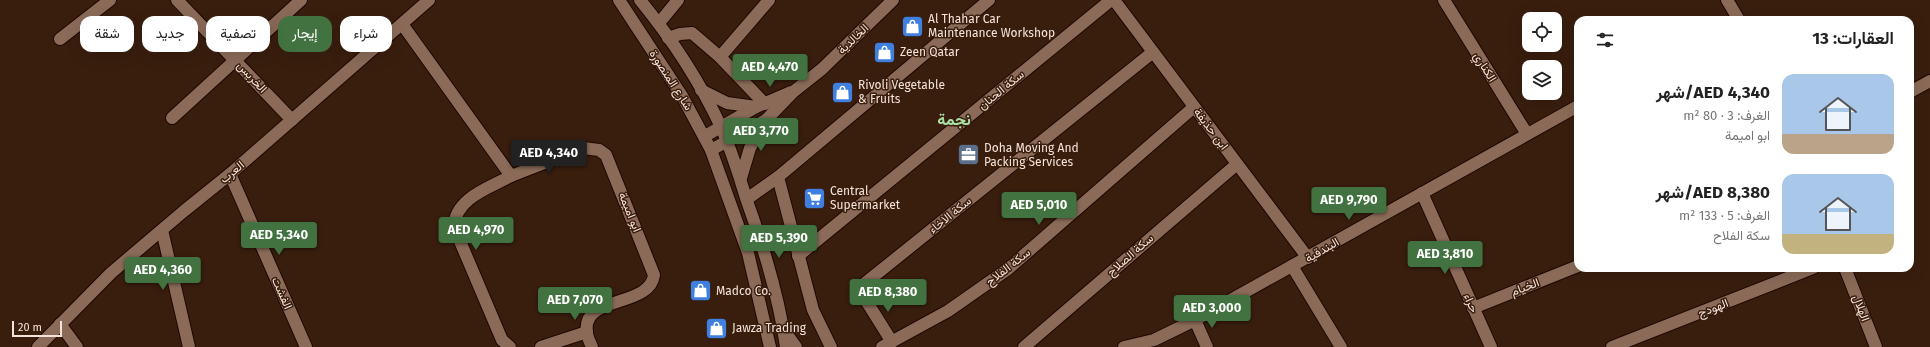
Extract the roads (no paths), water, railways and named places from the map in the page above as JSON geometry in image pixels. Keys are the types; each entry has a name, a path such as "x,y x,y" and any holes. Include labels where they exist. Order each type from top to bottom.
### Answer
{"street":[{"path":"60,39 110,0"},
{"name":"الخريس","path":"177,0 292,120"},
{"path":"172,118 301,0"},
{"name":"العرب","path":"38,347 112,273 230,174 429,0"},
{"name":"شارع المنصورة","path":"619,0 682,96 712,150 748,253 770,347"},
{"name":"شارع المنصورة","path":"640,0 668,38 701,90 721,127 741,178 746,199 763,246 784,329 786,347"},
{"path":"658,23 678,0"},
{"path":"720,57 769,0"},
{"name":"الخالدية","path":"712,150 766,120 792,92 822,69 893,0"},
{"path":"746,199 778,177 989,0"},
{"name":"ابن حذيفة","path":"1113,0 1308,258"},
{"name":"سكة الحنان","path":"798,256 1113,0"},
{"name":"الكناري","path":"1444,0 1527,134"},
{"path":"1727,0 1735,16"},
{"path":"402,24 510,176"},
{"path":"668,38 680,34 692,33 720,57 761,105"},
{"name":"سكة الاخاء","path":"887,345 862,294 864,284 1153,52"},
{"path":"1914,90 1930,81"},
{"path":"701,90 727,103 761,105"},
{"name":"الخالدية","path":"705,136 761,105 792,92"},
{"name":"سكة الفلاح","path":"887,345 948,311 1008,269 1194,107"},
{"name":"البندقية","path":"1124,347 1154,344 1574,108"},
{"path":"741,178 750,148 766,120"},
{"name":"ابو اميمة","path":"510,347 502,340 454,226 454,218 458,209 465,202 510,176 583,148 599,150 606,155 653,269 653,282 643,292 601,308 591,315 587,323 587,332"},
{"name":"سكة الصلاح","path":"1024,347 1237,164"},
{"name":"الفشت","path":"230,174 306,347"},
{"path":"778,177 813,310 831,347"},
{"name":"حراء","path":"1422,193 1491,347"},
{"path":"162,230 189,347"},
{"path":"1292,266 1341,347"},
{"name":"الخيام","path":"1473,308 1574,268"},
{"name":"الهودج","path":"1612,347 1803,272"},
{"name":"الهلال","path":"1847,272 1876,347"},
{"path":"1195,320 1207,347"},
{"path":"60,324 78,347"},
{"path":"784,329 796,347"},
{"path":"541,347 587,332 592,347"}],"place":[{"name":"Al Thahar Car Maintenance Workshop","path":"913,26"},
{"name":"Zeen Qatar","path":"884,52"},
{"name":"Rivoli Vegetable & Fruits","path":"842,92"},
{"name":"Doha Moving And Packing Services","path":"969,155"},
{"name":"Central Supermarket","path":"815,198"},
{"name":"Madco Co.","path":"701,291"},
{"name":"Jawza Trading","path":"716,328"}],"district":[{"name":"نجمة","path":"954,119"}]}
